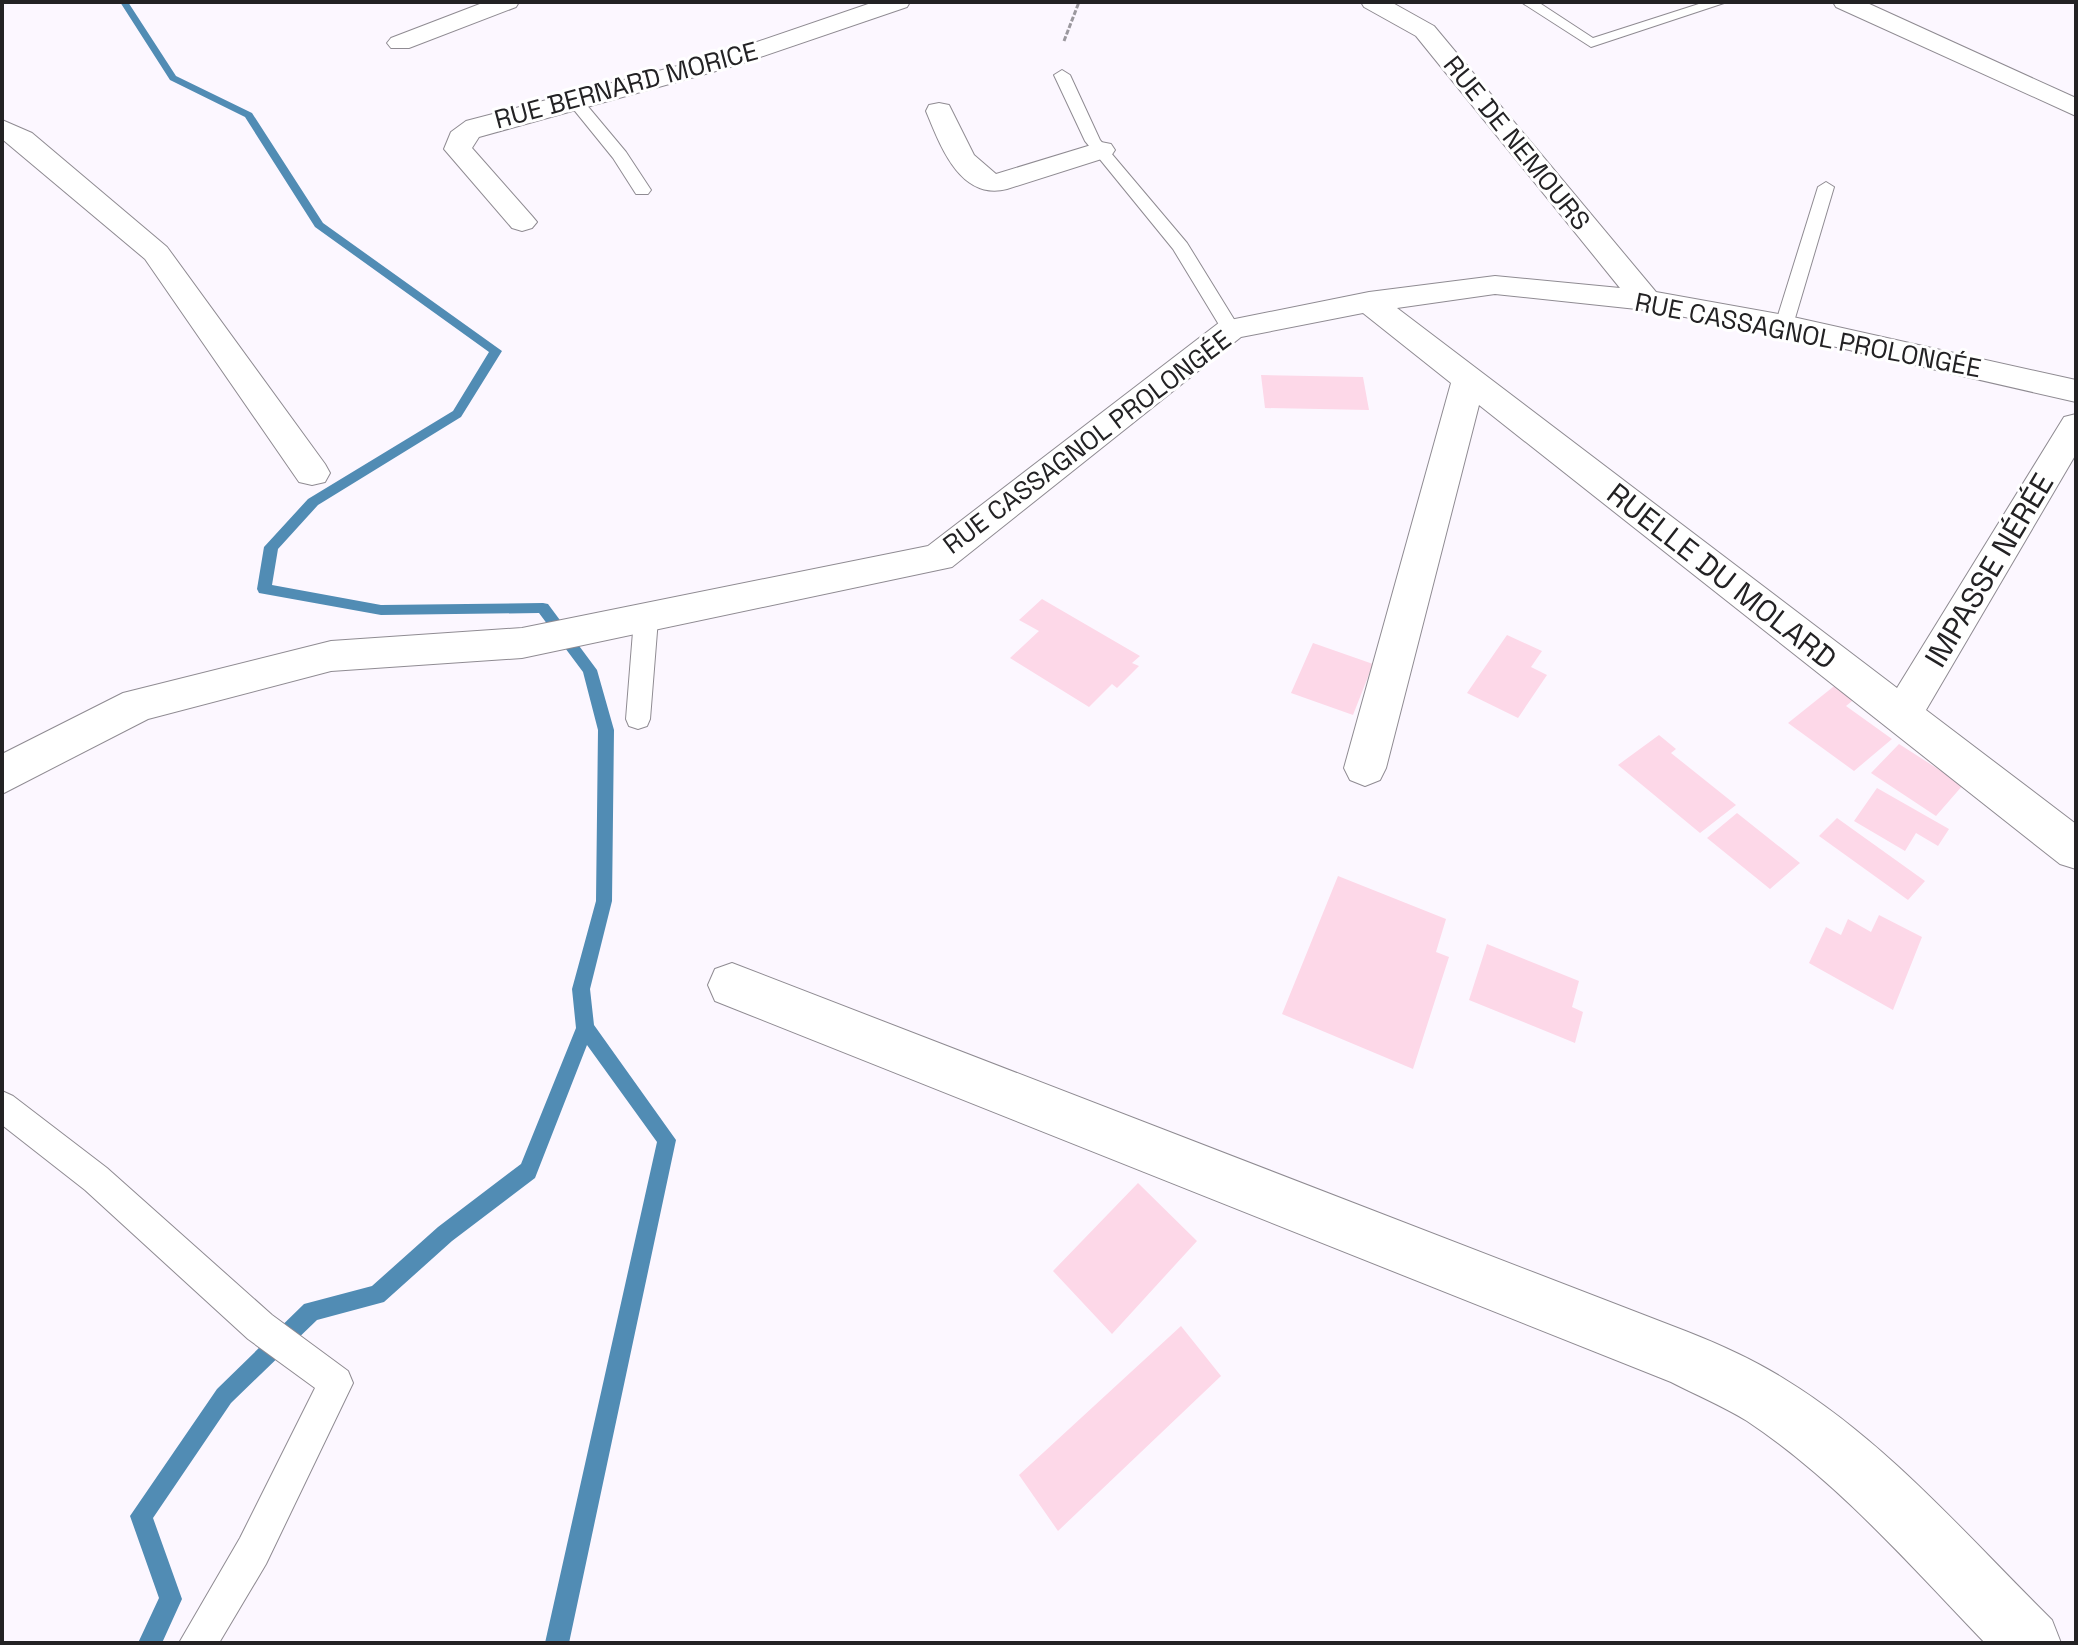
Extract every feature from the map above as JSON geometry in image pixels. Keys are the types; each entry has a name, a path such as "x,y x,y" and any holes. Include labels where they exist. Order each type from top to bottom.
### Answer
{"street":[{"path":"400,43 507,2"},
{"name":"RUE BERNARD MORICE","path":"522,222 458,149 458,141 476,127 725,61 898,2"},
{"name":"RUE DE NEMOURS","path":"1373,2 1425,31 1646,300"},
{"path":"1845,2 2076,108"},
{"path":"939,111 964,165 983,181 997,183 1101,150"},
{"path":"2,128 22,139 156,253 312,473"},
{"name":"RUE CASSAGNOL PROLONGÉE","path":"2,776 30,758 138,705 331,656 522,643 939,557 1231,329 1369,302 1495,285 1646,300 1784,325 2076,391"},
{"name":"RUELLE DU MOLARD","path":"1369,302 2076,850"},
{"path":"1365,768 1469,379"},
{"name":"IMPASSE NÉRÉE","path":"1902,715 2076,425"},
{"path":"732,985 1688,1360 1766,1400 1813,1434 1876,1487 2029,1643"}],"lane":[{"path":"1528,2 1591,43 1720,2"},
{"path":"1062,75 1072,101 1101,150 1181,247 1231,329"},
{"path":"574,100 620,156 642,190"},
{"path":"1784,325 1826,187"},
{"path":"633,622 638,719"},
{"path":"2,1106 96,1179 260,1327 336,1383 253,1551 198,1643"}],"path":[{"path":"1064,41 1079,2"}],"building":[{"path":"1261,375 1363,377 1369,410 1265,408"},
{"path":"1042,599 1140,656 1132,663 1139,666 1117,688 1112,684 1089,707 1010,658 1039,631 1019,620"},
{"path":"1507,635 1542,651 1531,667 1547,675 1518,718 1467,693"},
{"path":"1313,643 1373,664 1353,715 1291,693"},
{"path":"1838,683 1857,697 1846,706 1892,739 1854,771 1788,723"},
{"path":"1659,735 1676,749 1671,753 1736,805 1700,833 1618,765"},
{"path":"1899,744 1963,785 1936,816 1871,773"},
{"path":"1877,788 1949,829 1938,846 1916,833 1905,851 1854,821"},
{"path":"1737,813 1800,863 1770,889 1707,838"},
{"path":"1837,818 1925,881 1908,900 1819,836"},
{"path":"1338,876 1446,919 1436,952 1449,957 1413,1069 1282,1014"},
{"path":"1879,915 1922,937 1893,1010 1809,963 1826,927 1841,935 1848,919 1871,932"},
{"path":"1487,944 1579,981 1572,1007 1583,1012 1575,1043 1469,1000"},
{"path":"1138,1183 1197,1241 1112,1334 1053,1271"},
{"path":"1181,1326 1221,1376 1058,1531 1019,1475"}],"waterway":[{"path":"124,2 173,78 249,115 319,225 496,351 457,414 313,502 271,547 264,589 381,610 543,608 590,670 606,730 604,901 581,989 585,1028"},
{"path":"150,1643 171,1599 141,1516 224,1396 311,1311 377,1295 445,1234 528,1171 585,1028"},
{"path":"557,1643 667,1140 585,1028"}]}
